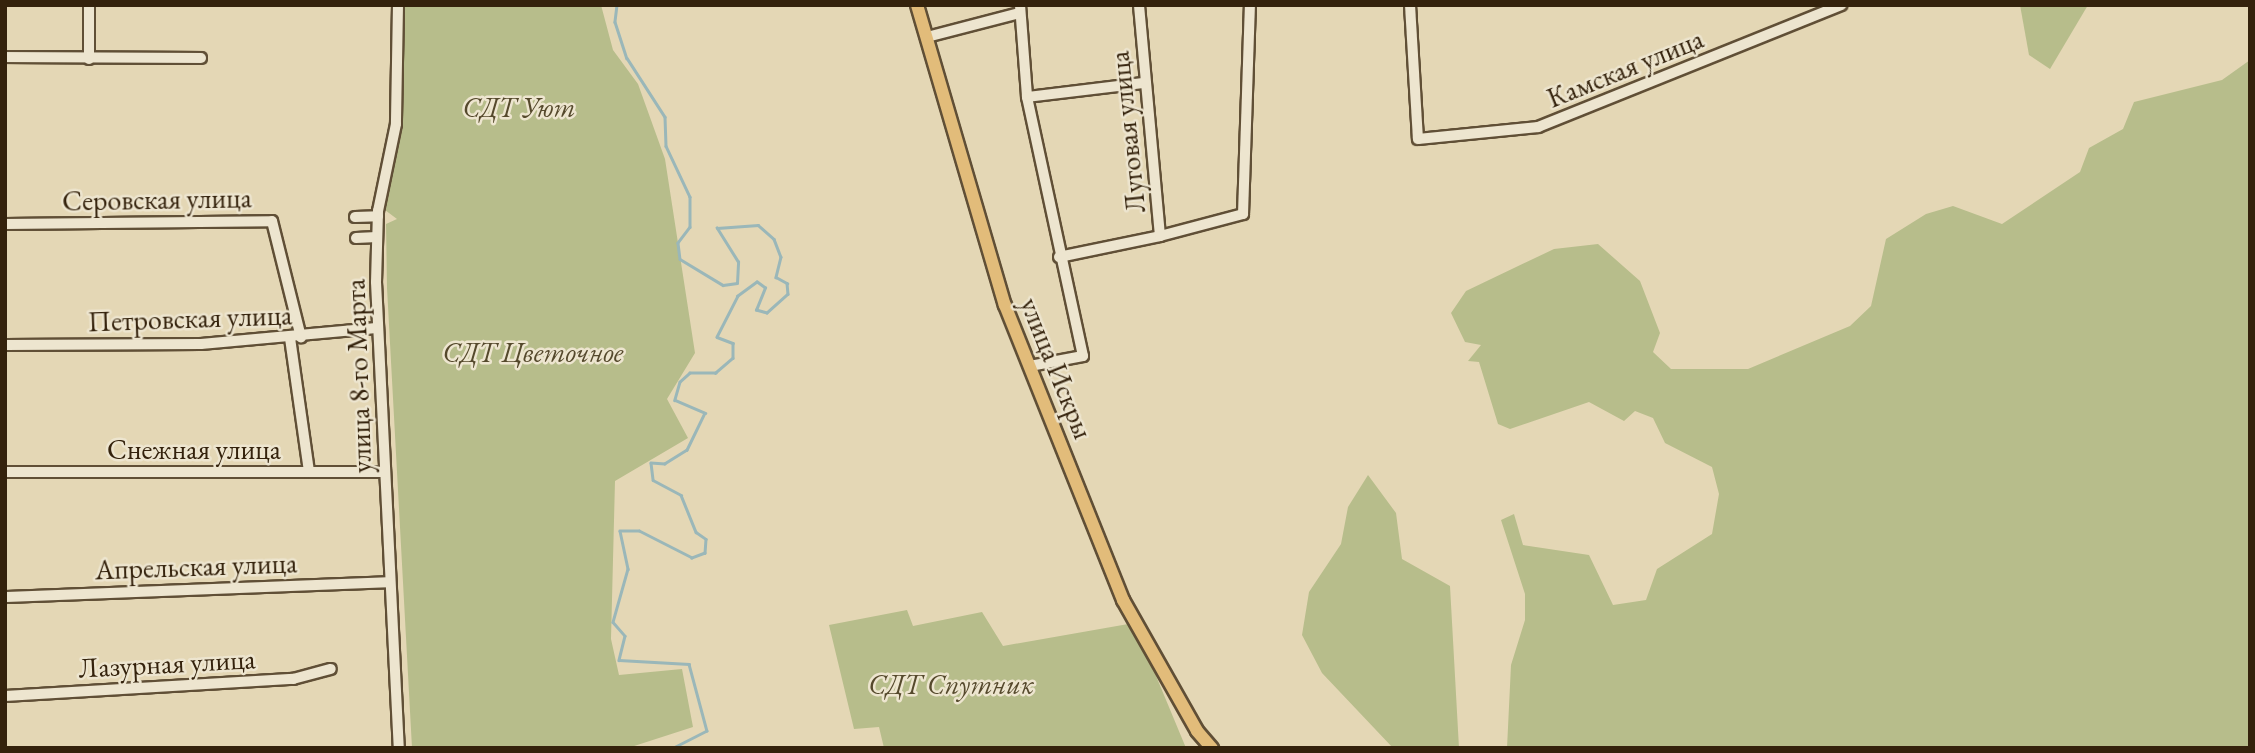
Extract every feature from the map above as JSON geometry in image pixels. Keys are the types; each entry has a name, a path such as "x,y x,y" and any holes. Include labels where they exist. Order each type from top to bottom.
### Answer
{"main road":[{"name":"улица Искры","path":"917,5 972,200 1030,366 1123,600 1197,731 1213,748"}],"street":[{"path":"89,5 89,59"},
{"name":"улица 8-го Марта","path":"398,5 396,124 378,216 376,328 398,748"},
{"name":"Луговая улица","path":"1059,257 1160,236 1142,83 1139,5"},
{"path":"1160,236 1243,214 1250,5"},
{"name":"Камская улица","path":"1410,5 1418,139 1538,127 1841,5"},
{"path":"927,37 1020,9 1027,97 1059,257 1083,356 1030,366"},
{"path":"5,57 201,58"},
{"path":"1027,97 1142,83"},
{"path":"355,217 378,216"},
{"name":"Серовская улица","path":"5,223 272,221 296,338"},
{"path":"356,238 377,237"},
{"name":"Петровская улица","path":"5,345 296,338 376,328"},
{"path":"296,338 309,472"},
{"name":"Снежная улица","path":"5,472 384,472"},
{"name":"Апрельская улица","path":"5,597 389,582"},
{"name":"Лазурная улица","path":"5,695 293,679 331,669"}],"green space":[{"name":"СДТ Цветочное","path":"403,5 601,5 613,50 638,84 665,159 695,353 667,399 688,438 615,481 611,639 619,675 682,669 693,727 628,748 412,748 387,288 386,224 397,219 385,210 402,129"},
{"path":"2020,5 2088,5 2050,69 2029,55"},
{"path":"2250,60 2250,748 1507,748 1511,665 1525,620 1525,594 1501,520 1514,514 1523,545 1589,555 1613,605 1646,600 1657,569 1712,534 1719,494 1712,467 1665,443 1653,418 1635,411 1624,421 1589,402 1510,429 1498,424 1479,362 1468,361 1481,345 1465,342 1451,313 1466,291 1554,249 1598,244 1640,281 1660,333 1653,352 1671,369 1748,369 1850,326 1871,306 1886,239 1926,214 1953,206 2002,224 2080,172 2089,148 2123,129 2134,102 2222,80"},
{"path":"1368,475 1396,513 1402,559 1450,586 1459,748 1393,748 1322,673 1302,635 1309,592 1341,544 1348,507"},
{"name":"СДТ Спутник","path":"907,610 913,626 982,612 1003,646 1134,623 1186,748 884,748 879,727 854,729 829,625"}],"waterway":[{"path":"617,5 615,22 627,58 665,117 666,146 690,197 690,227 678,243 680,259 723,285 737,283 738,262 717,228 758,225 774,239 781,257 776,277 787,283 788,294 767,313 756,310 765,288 757,282 738,296 717,337 733,343 733,358 716,373 690,373 680,382 675,400 705,413 687,450 665,464 651,463 653,480 681,495 696,532 706,539 705,553 692,558 639,531 620,531 628,569 613,622 625,636 619,660 689,664 707,731 673,748"},
{"path":"635,748 651,748"}],"park label":[{"name":"СДТ Уют","path":"519,107"}]}
